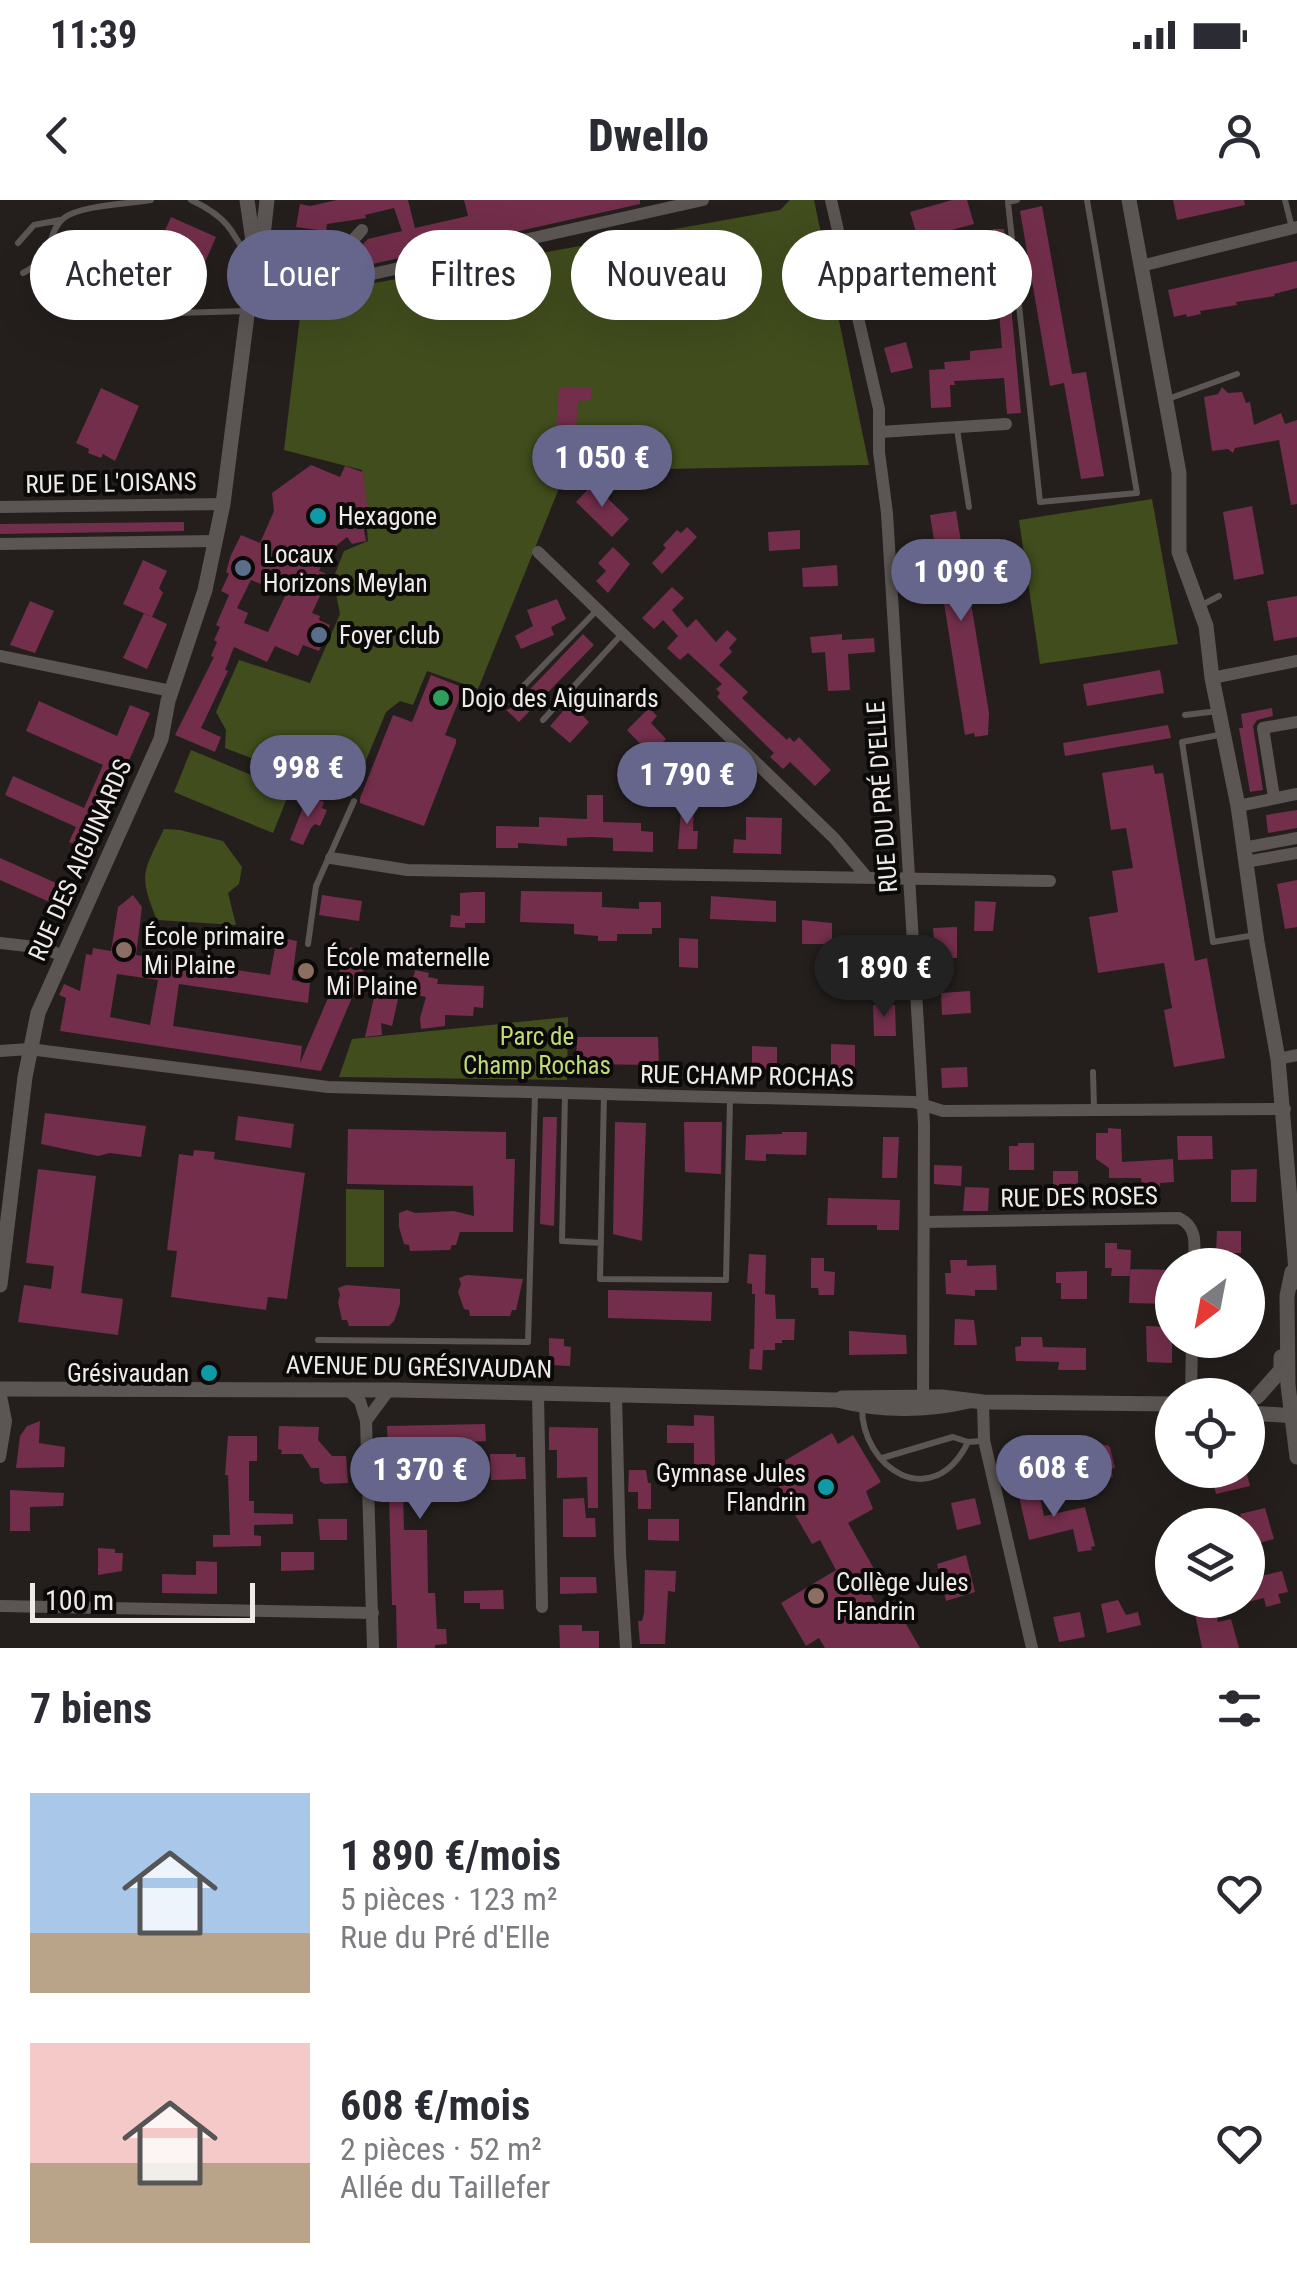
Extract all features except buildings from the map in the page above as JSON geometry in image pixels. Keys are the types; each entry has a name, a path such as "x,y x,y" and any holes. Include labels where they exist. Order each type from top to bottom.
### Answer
{"street":[{"name":"RUE DES AIGUINARDS","path":"247,200 251,230"},
{"name":"RUE DES AIGUINARDS","path":"263,230 266,200"},
{"path":"375,272 703,200"},
{"name":"RUE DU PRÉ D'ELLE","path":"831,200 879,409 921,1106 923,1396"},
{"path":"1129,200 1180,489 1179,552 1202,606 1278,1058 1295,1275 1288,1296 1288,1314 1297,1457"},
{"path":"1141,266 1295,228"},
{"name":"RUE DES AIGUINARDS","path":"0,1286 29,1049 38,1014 161,739 224,504 246,320"},
{"path":"880,432 1006,424"},
{"name":"RUE DE L'OISANS","path":"0,507 224,504"},
{"path":"1,549 216,541"},
{"path":"538,552 834,838 865,875"},
{"path":"0,656 171,691"},
{"path":"1212,678 1297,661"},
{"path":"1274,798 1263,728 1297,722"},
{"path":"1238,806 1297,794"},
{"path":"1244,855 1297,838"},
{"path":"1244,855 1297,852"},
{"path":"332,858 407,870 1050,880"},
{"path":"0,943 45,948 64,957"},
{"name":"RUE CHAMP ROCHAS","path":"0,1051 29,1049 298,1084 914,1102 968,1111 1284,1109"},
{"path":"1278,1058 1297,1055"},
{"name":"RUE DES ROSES","path":"924,1222 1180,1218 1194,1232 1194,1248"},
{"path":"1265,1385 1281,1370 1282,1327 1288,1314"},
{"path":"0,1390 6,1421 0,1457"},
{"name":"AVENUE DU GRÉSIVAUDAN","path":"0,1390 389,1390 836,1400 851,1395 863,1401 941,1408 976,1402"},
{"path":"348,1390 360,1401 366,1421 373,1648"},
{"path":"366,1421 389,1390"},
{"path":"538,1394 542,1607"},
{"path":"616,1396 626,1648"},
{"name":"AVENUE DU GRÉSIVAUDAN","path":"863,1401 923,1396 976,1402 1155,1404"},
{"path":"1265,1397 1293,1398"},
{"path":"976,1402 1032,1648"},
{"path":"1265,1414 1294,1416"},
{"path":"0,1606 373,1613"}],"lane":[{"path":"18,243 34,225 61,220 76,212 150,200"},
{"path":"191,200 210,209 231,230"},
{"path":"1017,200 1008,202 1040,502 1137,493 1088,200"},
{"path":"1285,200 1295,228"},
{"path":"23,273 42,264 61,220"},
{"path":"1166,400 1237,374"},
{"path":"957,428 969,507"},
{"path":"1202,606 1218,596"},
{"path":"508,702 598,610"},
{"path":"543,720 622,634"},
{"path":"1184,716 1220,711"},
{"path":"1224,734 1182,742 1198,851 1213,942 1256,935"},
{"path":"308,944 316,886 332,858 354,801"},
{"path":"1092,1072 1094,1108"},
{"path":"318,1340 528,1342 535,1093"},
{"path":"565,1094 562,1241 601,1243"},
{"path":"604,1095 600,1279 726,1280 730,1098"},
{"path":"863,1401 862,1423 882,1458 898,1474 917,1482 949,1468 968,1442"},
{"path":"882,1458 953,1437 968,1442 984,1440"}],"green space":[{"path":"790,200 814,200 820,230 782,230 782,320 839,320 869,465 566,471 478,689 427,671 413,705 400,701 386,712 351,797 225,748 226,730 216,712 239,660 310,683 340,614 333,579 344,551 368,541 362,470 284,450 300,320 375,320 375,283 395,279 395,320 551,320 551,251 571,248 571,320 762,320 762,230 669,230 780,210"},
{"path":"1152,499 1178,644 1040,664 1019,520"},
{"path":"191,750 290,791 273,833 174,792"},
{"path":"164,829 223,841 242,867 239,884 228,893 236,925 157,920 145,883 151,855"},
{"name":"Parc de Champ Rochas","path":"568,1017 567,1080 339,1077 352,1039"},
{"path":"346,1189 384,1190 384,1267 346,1267"}],"place":[{"name":"Hexagone","path":"318,516"},
{"name":"Locaux Horizons Meylan","path":"243,568"},
{"name":"Foyer club","path":"319,635"},
{"name":"Dojo des Aiguinards","path":"441,698"},
{"name":"École primaire Mi Plaine","path":"124,950"},
{"name":"École maternelle Mi Plaine","path":"306,971"},
{"name":"Grésivaudan","path":"209,1373"},
{"name":"Gymnase Jules Flandrin","path":"826,1487"},
{"name":"Collège Jules Flandrin","path":"816,1596"}]}
